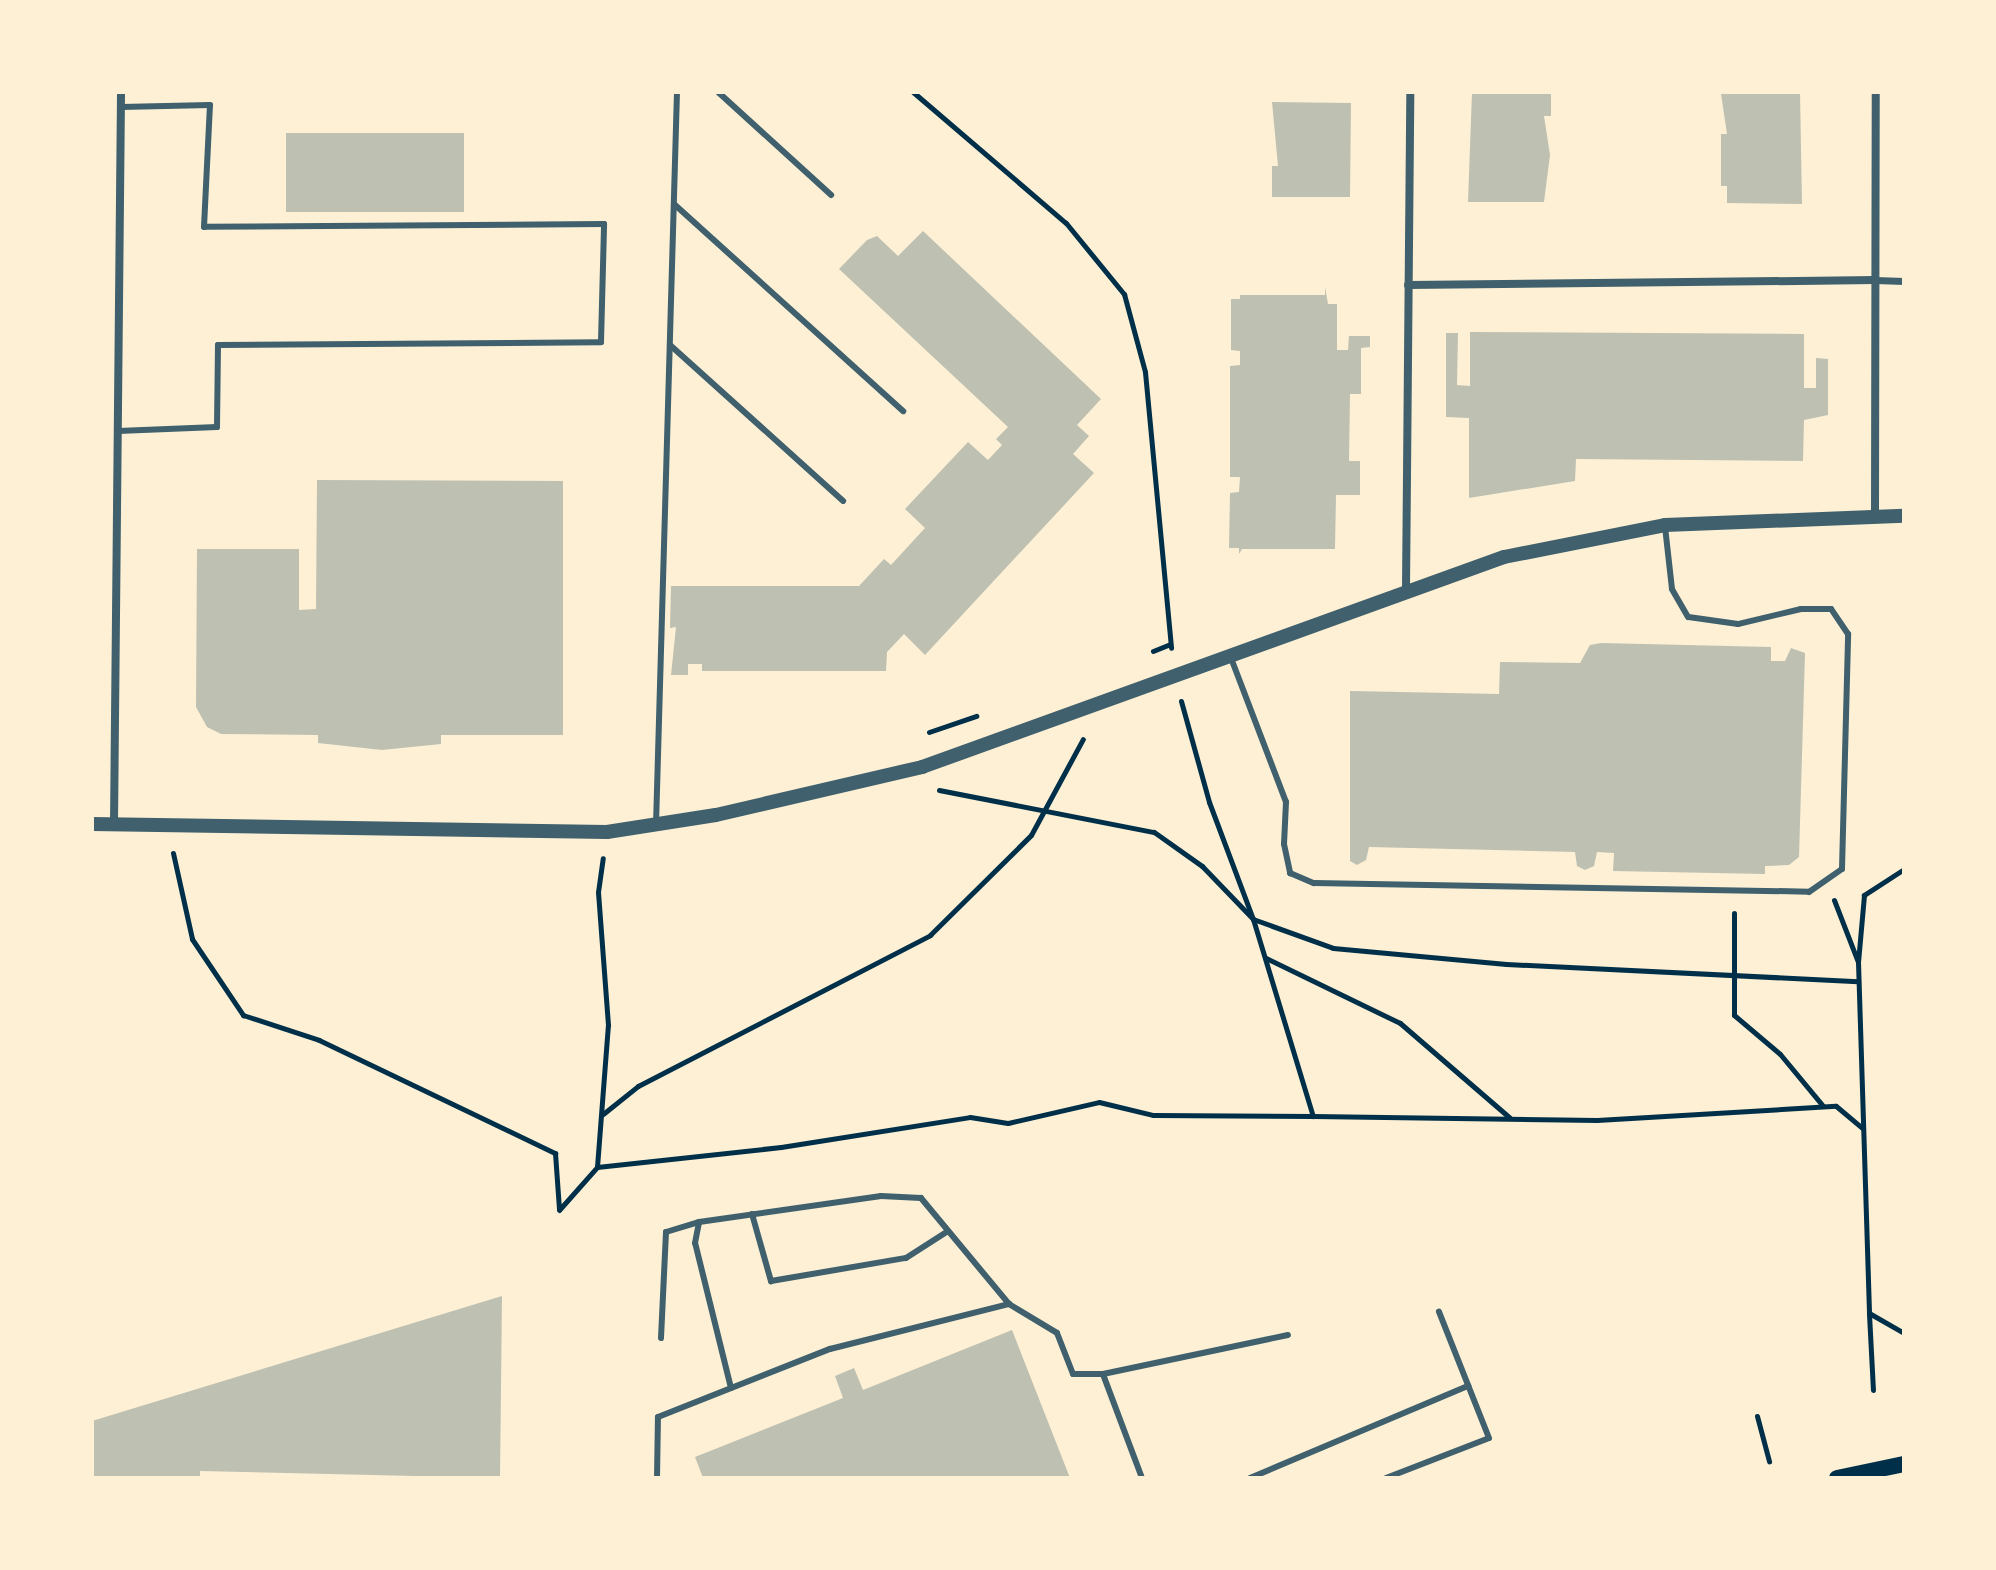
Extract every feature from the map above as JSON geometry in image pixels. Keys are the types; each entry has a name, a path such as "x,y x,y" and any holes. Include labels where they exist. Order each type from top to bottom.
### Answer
{"main road":[{"path":"1837,1478 1904,1464"}],"street":[{"path":"114,824 121,92"},
{"path":"1406,588 1410,92"},
{"path":"1875,514 1876,92"},
{"path":"1408,285 1904,281"},
{"path":"92,824 607,832 656,825 922,767 1175,679 1229,654 1406,588 1504,557 1665,525 1875,514 1904,516"}],"lane":[{"path":"656,825 677,92"},
{"path":"718,92 831,195"},
{"path":"118,431 217,427 218,345 601,342 604,224 204,227 210,105 121,107"},
{"path":"674,204 903,411"},
{"path":"670,345 843,501"},
{"path":"1229,654 1286,802 1284,844 1290,873 1314,883 1809,892 1842,869 1847,838 1848,634 1831,609 1801,609 1738,624 1688,617 1672,589 1665,525"},
{"path":"661,1338 666,1232 699,1222 881,1196 921,1198 1009,1304 1057,1333 1073,1374 1103,1374 1288,1335"},
{"path":"752,1214 771,1281 906,1258 948,1231"},
{"path":"699,1222 695,1243 731,1388"},
{"path":"657,1478 658,1417 830,1349 1009,1304"},
{"path":"1386,1478 1489,1438 1439,1312"},
{"path":"1103,1374 1142,1478"},
{"path":"1250,1478 1468,1386"}],"path":[{"path":"913,92 1066,223 1124,294 1145,372 1175,679 1209,802 1253,919 1313,1116"},
{"path":"603,1114 638,1086 930,935 1031,835 1103,704"},
{"path":"922,767 934,789 1154,832 1202,866 1253,919 1333,948 1506,964 1858,981"},
{"path":"168,825 192,939 243,1015 319,1040 555,1153 559,1210 597,1167 608,1025 598,892 607,832"},
{"path":"1873,1390 1858,962 1864,895 1904,869"},
{"path":"1826,880 1858,962"},
{"path":"1734,890 1734,1015 1780,1054 1823,1107"},
{"path":"1265,958 1400,1023 1510,1118"},
{"path":"597,1167 781,1147 970,1117 1008,1123 1099,1102 1153,1115 1597,1120 1836,1106 1862,1128"},
{"path":"1869,1313 1904,1333"},
{"path":"1757,1416 1769,1461"}],"building":[{"path":"1472,92 1551,93 1551,116 1544,116 1550,155 1544,202 1468,202"},
{"path":"1800,92 1802,204 1727,203 1727,186 1721,186 1721,134 1727,134 1721,94"},
{"path":"1272,102 1351,103 1350,197 1272,197 1272,166 1278,166"},
{"path":"286,133 464,133 464,212 286,212"},
{"path":"923,231 1101,399 1077,425 1089,436 1073,454 1094,473 925,655 904,634 887,652 886,671 702,671 702,664 688,664 688,675 671,675 676,627 670,628 671,586 859,586 884,559 891,565 925,528 905,509 968,442 988,460 1002,445 996,439 1008,427 839,269 867,240 877,236 898,256"},
{"path":"1325,287 1328,304 1337,304 1337,350 1348,350 1349,336 1370,336 1370,347 1361,348 1361,394 1350,394 1349,461 1360,461 1360,495 1336,495 1335,549 1242,549 1239,554 1239,548 1229,548 1230,493 1239,492 1240,477 1230,477 1230,366 1240,365 1240,351 1231,350 1231,299 1240,299 1240,295 1325,295"},
{"path":"1470,332 1804,334 1804,388 1816,388 1816,358 1828,359 1828,415 1804,420 1803,461 1576,459 1575,481 1469,498 1469,418 1446,417 1446,333 1458,333 1457,385 1470,386"},
{"path":"317,480 563,481 563,735 441,735 441,744 382,750 318,743 318,735 221,734 207,727 196,707 197,549 299,549 299,610 316,609"},
{"path":"1590,645 1771,647 1771,661 1785,661 1791,648 1805,653 1799,857 1789,865 1765,866 1765,874 1613,871 1614,853 1597,852 1594,866 1585,870 1577,866 1575,852 1369,847 1366,860 1357,865 1350,861 1350,691 1499,694 1500,662 1580,663"},
{"path":"502,1296 500,1478 200,1471 200,1478 92,1478 92,1421"},
{"path":"1012,1330 1070,1478 703,1478 695,1457 843,1398 835,1376 854,1368 863,1390"}]}
